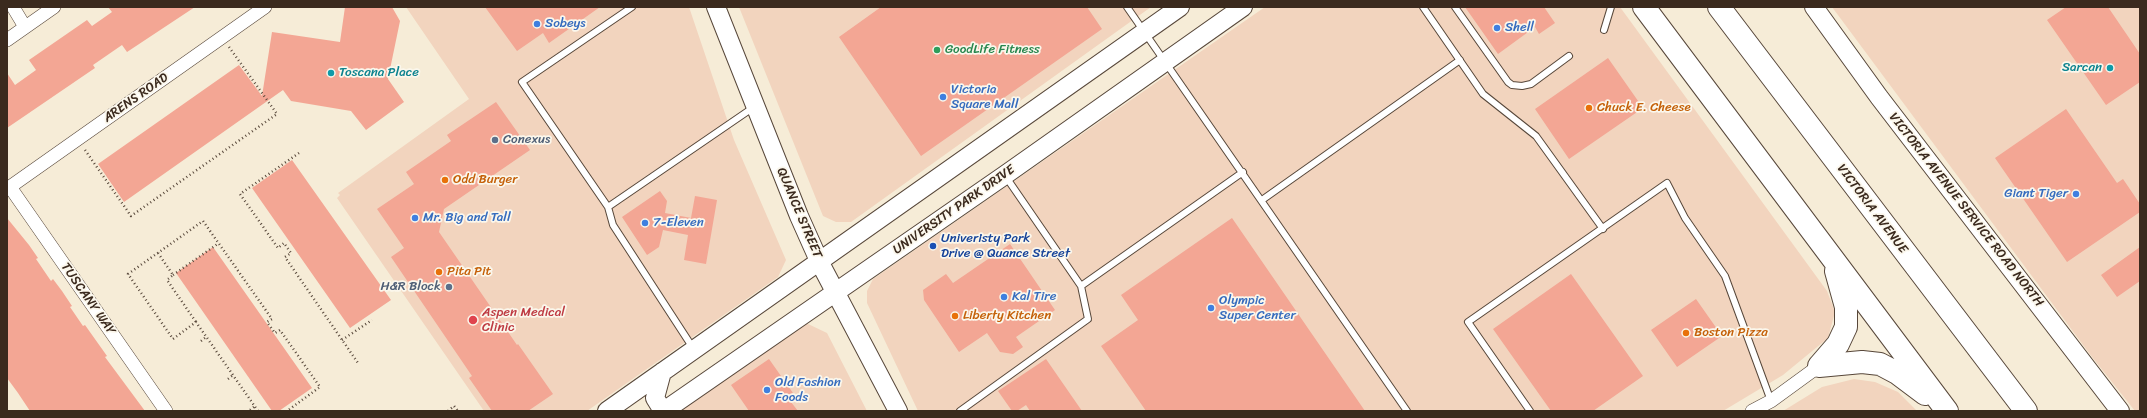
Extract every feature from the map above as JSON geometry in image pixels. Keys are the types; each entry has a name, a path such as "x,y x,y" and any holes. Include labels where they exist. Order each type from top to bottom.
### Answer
{"highway":[{"path":"1644,7 1946,410"},
{"path":"1706,7 1768,74"},
{"name":"VICTORIA AVENUE","path":"1719,7 1768,74 2026,411"},
{"path":"1819,366 1838,344 1846,327 1846,307 1834,260"},
{"path":"1819,366 1862,362 1880,364 1897,373 1946,410"}],"street":[{"path":"13,7 25,27"},
{"path":"7,40 54,7"},
{"name":"ARENS ROAD","path":"9,188 265,7"},
{"name":"QUANCE STREET","path":"716,7 754,107 820,262 898,411"},
{"path":"607,411 1180,7"},
{"name":"UNIVERSITY PARK DRIVE","path":"663,411 1005,175 1243,7"},
{"name":"VICTORIA AVENUE SERVICE ROAD NORTH","path":"1814,7 1879,97 2120,411"},
{"name":"TUSCANY WAY","path":"9,188 166,411"},
{"path":"1752,411 1771,401 1819,366"},
{"path":"662,372 655,398 663,411"}],"lane":[{"path":"632,7 522,82 608,206 613,225 694,350"},
{"path":"1127,7 1243,172 1407,411"},
{"path":"1423,7 1483,94 1536,136 1603,229"},
{"path":"1456,7 1508,82 1512,85 1522,86 1531,84 1569,56"},
{"path":"1604,30 1611,7"},
{"path":"1262,200 1460,60"},
{"path":"608,206 754,107"},
{"path":"1081,286 1243,172"},
{"path":"960,411 1088,319 1081,286 1005,175"},
{"path":"1530,411 1468,322 1667,183 1685,218 1725,276 1771,401"}],"path":[{"path":"77,139 131,216 277,114 222,37"},
{"path":"299,153 240,194 278,248 284,243 291,253 285,257 358,363"},
{"path":"196,322 173,339 128,274 203,221 272,319 267,322 275,333 280,330 320,387 287,411"},
{"path":"219,243 167,280 258,411"},
{"path":"158,253 173,275"},
{"path":"342,340 372,320"},
{"path":"201,341 206,337"},
{"path":"228,379 233,375"},
{"path":"250,410 255,406"},
{"path":"448,411 454,406 458,411"}],"shaded area":[{"path":"406,7 689,7 734,140 786,260 778,277 587,411 484,411 337,198 340,195 338,193 469,99"},
{"path":"739,7 1151,7 851,222 836,222 823,216"},
{"path":"1265,7 1620,7 1827,291 1835,312 1828,338 1783,375 1723,411 918,411 867,303 867,291 873,279"},
{"path":"1832,7 2140,7 2140,411 2135,411 2092,357"},
{"path":"806,323 827,333 867,411 679,411"},
{"path":"1854,379 1875,382 1898,392 1917,411 1783,411 1822,387"}],"building":[{"path":"108,7 195,7 127,52 122,45 93,65 95,68 7,128 7,73 15,85 36,70 29,60 87,20 92,26 112,12"},
{"path":"345,7 392,7 400,21 388,79 404,102 366,130 351,111 291,101 283,90 124,202 98,164 239,65 262,96 272,32 340,42"},
{"name":"Sobeys","path":"485,7 600,7 549,43 543,33 517,51"},
{"name":"Victoria Square Mall","path":"881,7 1087,7 1102,29 921,156 839,37"},
{"path":"1465,7 1544,7 1555,23 1539,34 1535,27 1498,54"},
{"name":"Sarcan","path":"2066,7 2108,7 2140,54 2140,82 2106,105 2047,20"},
{"name":"Chuck E. Cheese","path":"1608,58 1643,108 1569,159 1535,109"},
{"path":"496,102 530,150 444,209 439,232 517,345 518,344 553,394 528,411 492,411 469,378 472,376 391,257 404,248 377,209 414,184 406,172 451,141 447,135"},
{"name":"Giant Tiger","path":"2066,109 2117,183 2123,179 2140,204 2140,212 2067,262 1995,158"},
{"path":"292,160 391,300 350,328 252,188"},
{"path":"660,191 667,201 665,213 691,218 695,196 717,200 706,264 684,260 688,235 663,230 659,247 647,255 622,217"},
{"path":"7,218 29,245 38,258 36,259 51,281 53,279 62,291 72,306 70,307 83,326 85,325 107,356 105,357 145,411 30,411 7,378"},
{"name":"Olympic Super Center","path":"1232,218 1365,411 1146,411 1101,346 1138,320 1121,295"},
{"name":"Kal Tire","path":"1010,244 1055,310 1016,337 1023,347 1013,354 1000,352 987,333 959,352 924,300 923,290 946,274 953,283"},
{"path":"213,247 312,388 279,411 272,411 176,273"},
{"path":"2140,247 2140,281 2117,297 2101,275"},
{"path":"1571,274 1643,376 1593,411 1551,411 1493,329"},
{"name":"Boston Pizza","path":"1696,299 1722,336 1677,367 1651,330"},
{"path":"769,359 793,393 787,397 798,411 749,411 731,385"},
{"path":"1046,359 1082,411 1030,411 1026,405 1017,411 1012,411 998,391"}],"place":[{"name":"Sobeys","path":"537,24"},
{"name":"Shell","path":"1497,28"},
{"name":"GoodLife Fitness","path":"937,50"},
{"name":"Sarcan","path":"2110,68"},
{"name":"Toscana Place","path":"331,73"},
{"name":"Victoria Square Mall","path":"943,97"},
{"name":"Chuck E. Cheese","path":"1589,108"},
{"name":"Conexus","path":"495,140"},
{"name":"Odd Burger","path":"445,180"},
{"name":"Giant Tiger","path":"2076,194"},
{"name":"Mr. Big and Tall","path":"415,218"},
{"name":"7-Eleven","path":"645,223"},
{"name":"Univeristy Park Drive @ Quance Street","path":"933,246"},
{"name":"Pita Pit","path":"439,272"},
{"name":"H&R Block","path":"449,287"},
{"name":"Kal Tire","path":"1004,297"},
{"name":"Olympic Super Center","path":"1211,308"},
{"name":"Liberty Kitchen","path":"955,316"},
{"name":"Aspen Medical Clinic","path":"473,320"},
{"name":"Boston Pizza","path":"1686,333"},
{"name":"Old Fashion Foods","path":"767,390"}]}
